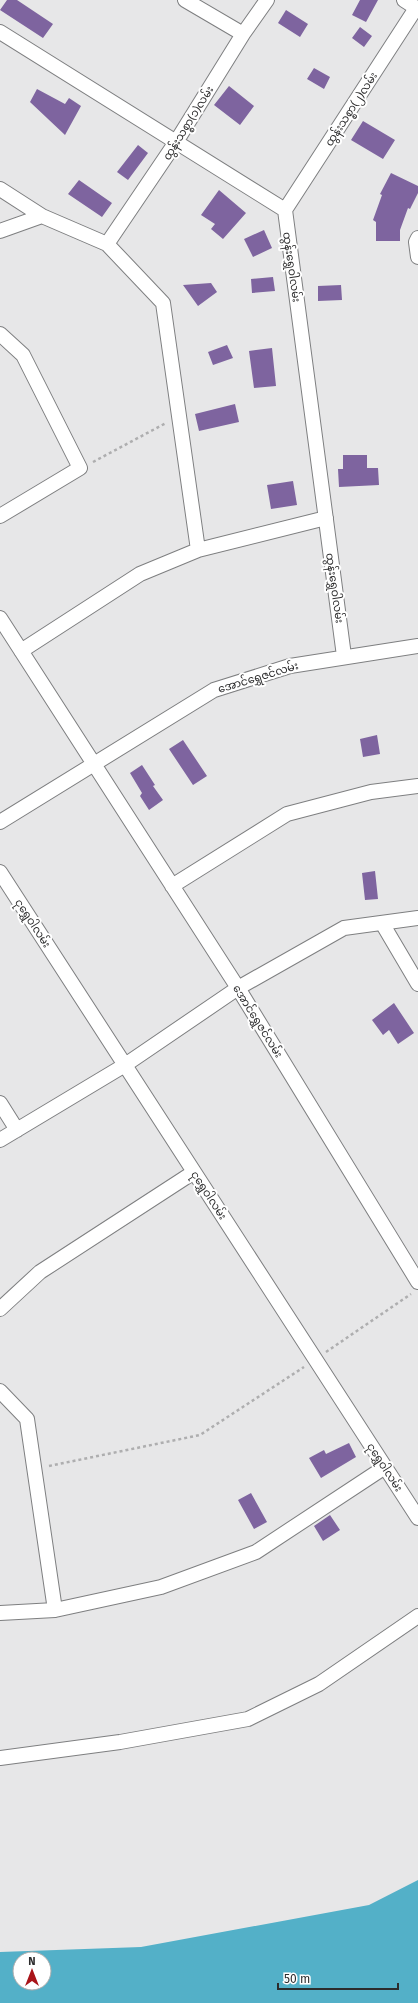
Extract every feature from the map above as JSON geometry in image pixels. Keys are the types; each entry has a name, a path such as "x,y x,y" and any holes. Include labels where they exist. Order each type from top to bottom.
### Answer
{"street":[{"path":"185,0 243,34"},
{"name":"ထွန်းသစ္စာ(၁)လမ်း","path":"107,244 176,142 243,34 267,0"},
{"path":"404,0 417,8"},
{"name":"ထွန်းသစ္စာ(၂)လမ်း","path":"285,210 417,8"},
{"path":"0,32 285,210"},
{"path":"0,188 42,216 107,244 163,304 198,550"},
{"name":"ထွန်းရွှေဝါလမ်း","path":"285,210 344,656"},
{"path":"0,231 42,216"},
{"path":"418,238 416,242 418,257"},
{"path":"0,334 23,355 80,468 0,516"},
{"path":"21,651 140,574 198,550 326,518"},
{"name":"အောင်ရွှေဇင်လမ်း","path":"0,618 238,988 418,1282"},
{"name":"အောင်ရွှေဇင်လမ်း","path":"0,822 214,690 290,666 344,656 418,646"},
{"path":"172,886 286,814 371,792 418,786"},
{"name":"ငုရွှေဝါလမ်း","path":"0,872 418,1518"},
{"path":"0,1140 125,1065 238,988 344,928 418,918"},
{"path":"382,923 418,984"},
{"path":"0,1103 17,1130"},
{"path":"0,1309 40,1272 194,1172"},
{"path":"0,1391 27,1419 55,1610"},
{"path":"0,1613 55,1610 161,1587 256,1552 385,1467"},
{"path":"0,1758 120,1742 248,1719 319,1684 418,1616"}],"path":[{"path":"80,468 179,416"},
{"path":"34,1469 200,1436 418,1290"}],"water":[{"path":"418,1880 418,2003 0,2003 0,1952 12,1952 12,1991 52,1991 52,1951 28,1951 141,1947 369,1905"}],"building":[{"path":"7,0 17,0 53,24 43,38 0,10"},
{"path":"360,0 378,0 366,22 352,15"},
{"path":"286,10 308,24 300,37 278,23"},
{"path":"360,27 372,36 364,47 352,38"},
{"path":"314,68 330,77 324,89 307,79"},
{"path":"229,86 254,106 240,125 214,105"},
{"path":"37,89 65,104 69,98 81,106 65,135 30,102"},
{"path":"363,121 395,140 383,159 351,140"},
{"path":"138,145 148,153 128,180 117,172"},
{"path":"391,173 418,186 418,193 410,209 408,208 400,230 400,241 376,241 376,222 373,220 382,195 380,194"},
{"path":"79,180 112,203 102,217 68,194"},
{"path":"219,190 246,213 223,239 211,229 215,224 201,215"},
{"path":"264,230 272,248 253,257 244,239"},
{"path":"273,277 275,291 252,293 251,279"},
{"path":"211,283 217,292 198,306 183,285"},
{"path":"341,285 342,300 318,301 318,286"},
{"path":"227,345 233,358 213,365 208,352"},
{"path":"272,348 276,386 254,388 249,351"},
{"path":"235,404 239,422 199,431 195,414"},
{"path":"343,455 367,455 367,468 378,468 379,485 339,487 338,469 343,469"},
{"path":"293,481 297,505 271,509 267,485"},
{"path":"377,735 380,754 363,757 360,739"},
{"path":"183,740 207,776 193,785 169,749"},
{"path":"142,765 155,785 153,786 163,800 149,810 140,796 142,793 130,773"},
{"path":"375,871 378,899 365,900 362,873"},
{"path":"394,1003 414,1033 398,1044 389,1030 383,1035 372,1020"},
{"path":"349,1443 356,1457 321,1478 309,1458 324,1450 326,1454"},
{"path":"251,1493 267,1522 254,1529 238,1500"},
{"path":"330,1515 340,1530 323,1541 314,1526"}]}
